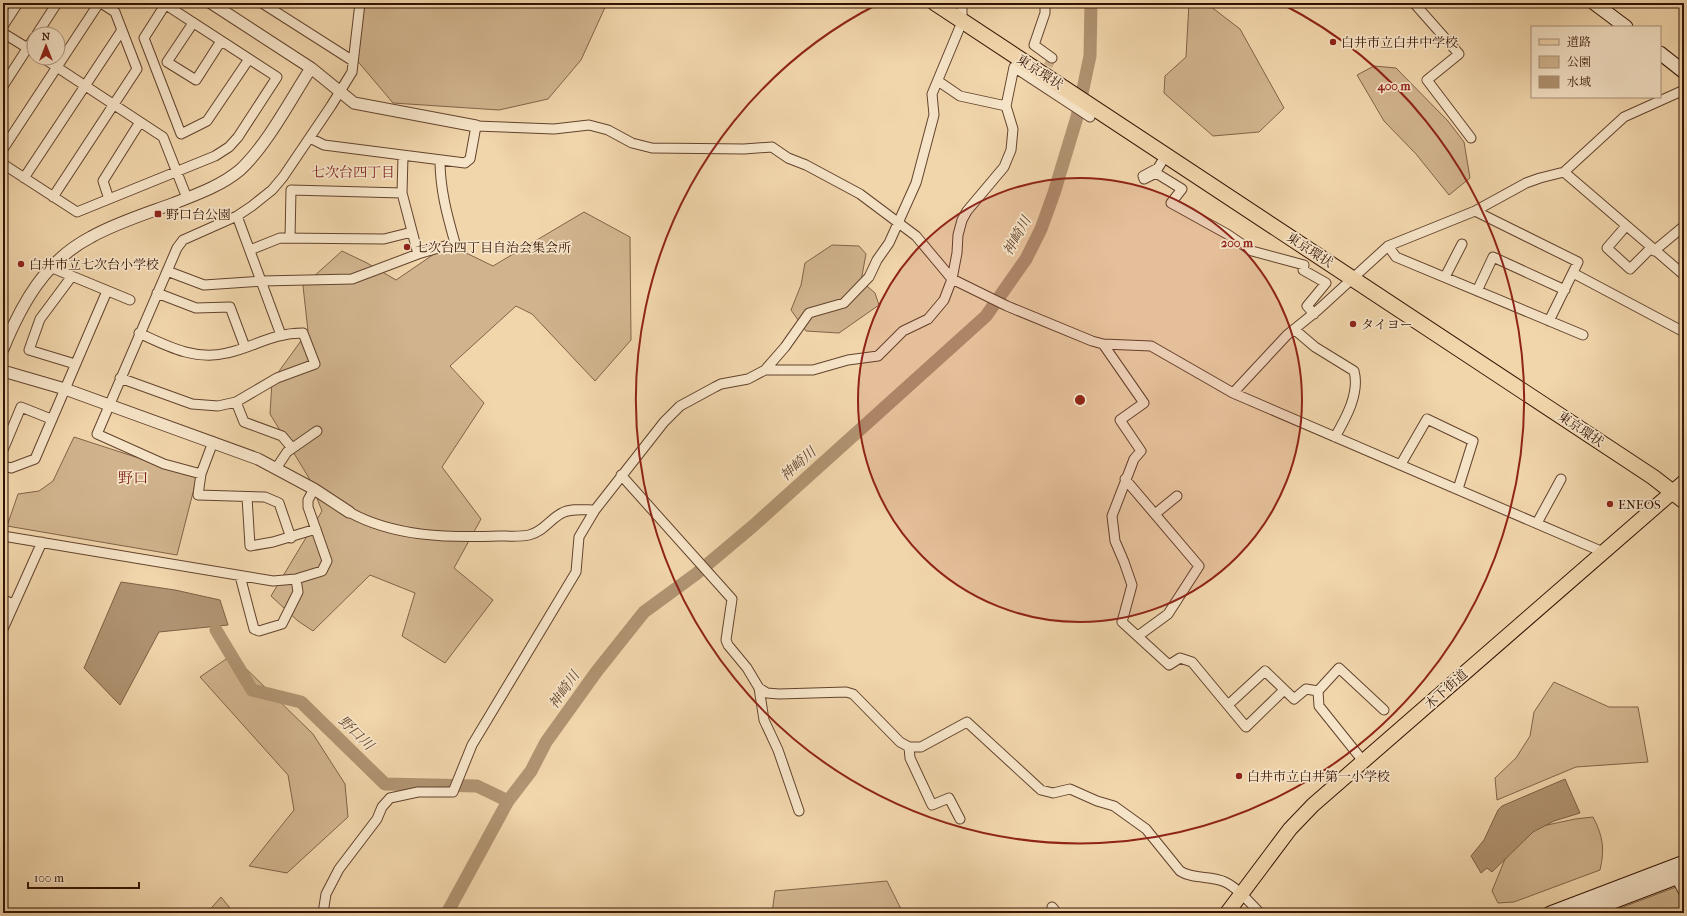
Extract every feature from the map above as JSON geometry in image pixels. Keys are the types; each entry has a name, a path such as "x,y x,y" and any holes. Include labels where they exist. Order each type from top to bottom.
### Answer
{"highway":[{"name":"東京環状","path":"935,3 960,9 1071,93 1660,470 1681,490"},
{"name":"東京環状","path":"1093,107 1356,275"}],"main road":[{"path":"1594,3 1625,26"},
{"path":"1661,54 1684,72"},
{"name":"木下街道","path":"1227,913 1297,820 1603,552 1681,490"},
{"path":"1550,913 1684,862"},
{"path":"1584,913 1680,876"}],"street":[{"path":"3,26 18,3"},
{"path":"42,26 58,3"},
{"path":"3,149 100,3 115,12 137,69 53,197"},
{"path":"211,3 311,68 354,103 476,126 554,129 589,125 608,130 632,142 652,148 744,149 772,147 788,158 806,165 860,194 916,236 952,279 1007,306 1102,344 1151,346 1233,393 1603,552"},
{"path":"262,3 353,61"},
{"path":"201,474 164,464 97,434 108,405 177,248 183,240 238,216 272,190 310,138 341,91 352,72 360,3"},
{"path":"1045,3 1045,13 1034,45 1052,58"},
{"path":"1414,3 1459,54 1426,80 1471,138"},
{"path":"3,164 77,212 178,173 215,156 229,147 245,127 277,78 249,59 221,40 164,4 144,38 181,134 207,121 249,59"},
{"path":"323,913 326,894 339,868 377,819 382,807 390,798 418,792 453,792 472,746 576,572 579,537 595,510 664,422 680,406 722,384 748,379 765,370 785,347 809,313 844,303 869,277 877,260 889,243 897,222 916,183 931,133 934,115 932,94 938,81 960,9"},
{"path":"193,23 167,62 196,80 221,40"},
{"path":"24,178 122,30"},
{"path":"3,32 26,47"},
{"path":"3,86 26,56"},
{"path":"57,67 163,137 187,198"},
{"path":"765,370 813,370 848,360 878,356 903,331 928,319 944,300 952,279 957,253 958,235 962,220 967,211 1004,167 1011,150 1013,129 1006,106 1014,67 1071,93 1093,107"},
{"path":"3,349 21,308 31,290 50,267 65,254 92,236 216,185 239,170 261,146 311,68"},
{"path":"938,81 960,96 1006,106"},
{"path":"1233,393 1287,335 1314,314 1388,246 1475,211 1526,183 1564,172 1624,117 1684,90"},
{"path":"109,199 103,181 140,122"},
{"path":"310,138 324,145 465,163 470,159 476,126"},
{"path":"1166,155 1158,168 1143,176 1144,179 1156,174 1182,189 1171,203 1227,234 1252,251 1304,265 1303,270 1326,284 1307,306 1314,314"},
{"path":"403,156 402,193 418,254"},
{"path":"167,271 204,285 262,281 352,279 418,254 455,243 445,205 440,176 440,160"},
{"path":"1564,172 1684,276"},
{"path":"290,238 291,190 402,193"},
{"path":"1475,211 1578,262 1549,321"},
{"path":"238,216 281,335"},
{"path":"1626,226 1607,248 1630,269 1653,249 1684,226"},
{"path":"250,250 280,238 384,239 412,232"},
{"path":"1445,277 1462,244"},
{"path":"1388,246 1396,257 1583,335"},
{"path":"1477,291 1493,257 1564,290"},
{"path":"50,267 130,300"},
{"path":"1573,273 1684,332"},
{"path":"72,276 40,319 29,350 75,364"},
{"path":"3,466 11,468 35,459 107,291"},
{"path":"157,293 196,308 230,307 245,347"},
{"path":"1295,330 1315,347 1354,371 1356,379 1350,408 1335,437"},
{"path":"120,378 192,404 218,406 236,402 277,378 315,364 303,333 281,335 264,339 245,347 216,355 192,354 172,348 139,333"},
{"path":"1102,344 1144,403 1120,420 1141,451 1134,459 1125,479 1112,516 1112,530 1115,541 1132,585 1122,622 1169,665 1180,658 1192,662 1246,727 1284,690"},
{"path":"3,371 65,389 258,458 277,467 360,518 391,529 411,533 442,536 478,537 529,535 540,531 562,512 573,510 595,510"},
{"path":"236,402 244,422 282,436 292,448"},
{"path":"3,450 21,407 51,419"},
{"path":"1401,464 1426,419 1473,441 1458,489"},
{"path":"277,467 282,457 292,448 317,431"},
{"path":"213,442 201,474 198,494 265,497 279,503 291,538"},
{"path":"621,475 732,599 726,636 728,645 750,672 759,688 764,720 778,750 799,811"},
{"path":"1125,479 1199,566 1168,614 1138,636"},
{"path":"1537,523 1560,479"},
{"path":"3,536 273,582 296,579 322,571 327,561 308,507 308,500 314,489"},
{"path":"1155,514 1177,496"},
{"path":"246,497 250,546 291,538 316,529"},
{"path":"3,629 42,542"},
{"path":"240,576 254,629 259,631 282,624 298,592 296,579"},
{"path":"3,600 14,604"},
{"path":"1363,761 1318,706 1318,691 1339,668 1384,710"},
{"path":"1228,705 1265,671 1294,699 1306,689 1318,691"},
{"path":"759,688 767,693 779,694 846,692 853,694 900,742 909,747 921,747 967,722 1041,790 1053,793 1070,789 1097,801 1114,806 1146,829 1180,871 1187,875 1215,878 1226,882 1260,913"},
{"path":"909,747 910,758 932,805 949,798 960,818"},
{"path":"1680,876 1684,893"}],"green space":[{"path":"358,3 607,3 581,60 548,99 499,110 393,103 355,58"},
{"path":"1189,3 1210,6 1240,29 1284,108 1259,132 1213,136 1164,93 1165,76 1186,57"},
{"path":"1374,66 1396,68 1448,121 1464,142 1470,178 1449,195 1416,154 1384,121 1357,75"},
{"path":"584,212 630,237 631,340 595,381 532,314 516,306 450,366 484,403 442,467 481,519 454,568 493,600 445,663 402,636 415,593 370,575 313,631 298,621 271,596 322,511 309,478 270,414 272,381 308,331 303,286 342,251 367,263 396,280 440,250 462,251 493,266"},
{"path":"832,245 859,246 866,254 861,281 875,293 879,305 839,333 806,331 791,310 801,285 805,263"},
{"path":"74,437 197,477 177,555 7,526 18,494 39,491 53,481"},
{"path":"232,655 313,734 345,784 348,817 287,873 249,866 294,810 288,775 200,677"},
{"path":"1554,682 1609,707 1638,707 1648,762 1576,767 1497,800 1495,778 1516,758 1530,736 1534,712"},
{"path":"1593,817 1599,830 1603,849 1600,870 1514,902 1498,903 1492,891 1505,859 1524,830 1575,819"},
{"path":"887,881 901,909 898,913 772,913 775,891"},
{"path":"1676,887 1684,900 1684,913 1607,913"},
{"path":"221,897 234,913 207,913"}],"water":[{"path":"121,582 175,590 220,600 228,625 159,632 120,705 84,668"},
{"path":"1565,779 1580,813 1554,821 1533,832 1492,872 1487,868 1481,873 1471,856 1484,840 1498,810 1502,806"}],"waterway":[{"name":"神崎川","path":"447,913 508,801 531,771 546,742 597,671 644,612 696,574 753,526 986,316 1026,259 1041,229 1054,193 1077,117 1090,56 1091,3"},
{"name":"野口川","path":"216,630 252,690 301,702 385,784 477,786 508,801"}],"tunnel":[{"path":"1042,78 1052,58"}],"place":[{"name":"白井市立白井中学校","path":"1333,42"},
{"name":"野口台公園","path":"158,214"},
{"name":"七次台四丁目自治会集会所","path":"407,247"},
{"name":"白井市立七次台小学校","path":"21,264"},
{"name":"タイヨー","path":"1353,324"},
{"name":"ENEOS","path":"1610,504"},
{"name":"白井市立白井第一小学校","path":"1239,776"}],"district":[{"name":"七次台四丁目","path":"353,172"},
{"name":"野口","path":"133,478"}]}
